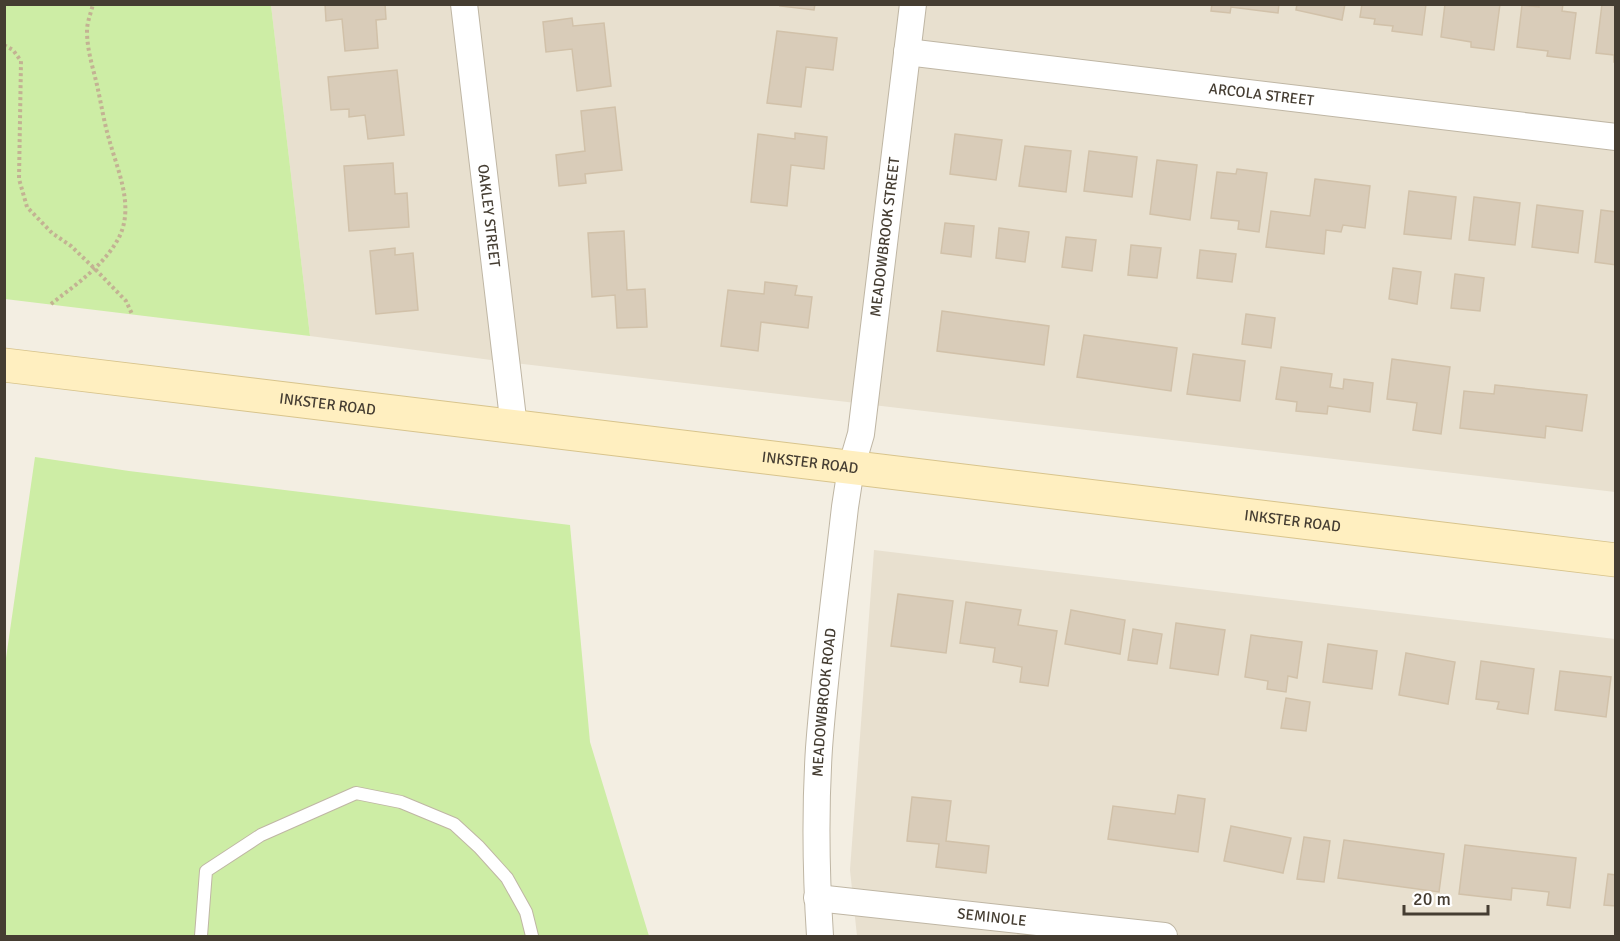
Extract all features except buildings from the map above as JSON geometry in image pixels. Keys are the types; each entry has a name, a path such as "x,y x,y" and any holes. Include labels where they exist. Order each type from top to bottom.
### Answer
{"main road":[{"name":"INKSTER ROAD","path":"4,365 1616,560"}],"street":[{"name":"OAKLEY STREET","path":"464,4 514,427"},
{"name":"MEADOWBROOK STREET","path":"851,468 862,424 913,4"},
{"name":"ARCOLA STREET","path":"907,52 1616,137"},
{"name":"MEADOWBROOK ROAD","path":"820,936 817,816 819,748 851,468"},
{"name":"SEMINOLE","path":"818,898 1164,936"}],"lane":[{"path":"201,936 206,871 261,835 356,793 401,802 454,824 507,878 526,912 532,936"}],"path":[{"path":"51,304 107,257 119,239 125,222 121,177 108,139 88,46 87,28 93,4"},
{"path":"4,45 13,50 21,61 19,179 27,207 52,233 95,269 126,301 132,314"}],"shaded area":[{"path":"271,5 1615,5 1615,492 506,362 310,336"},
{"path":"874,550 1615,639 1615,936 857,936 850,870"}],"green space":[{"path":"5,4 271,5 310,336 5,299"},
{"path":"35,457 129,471 570,525 590,742 649,936 5,936 4,672"}]}
